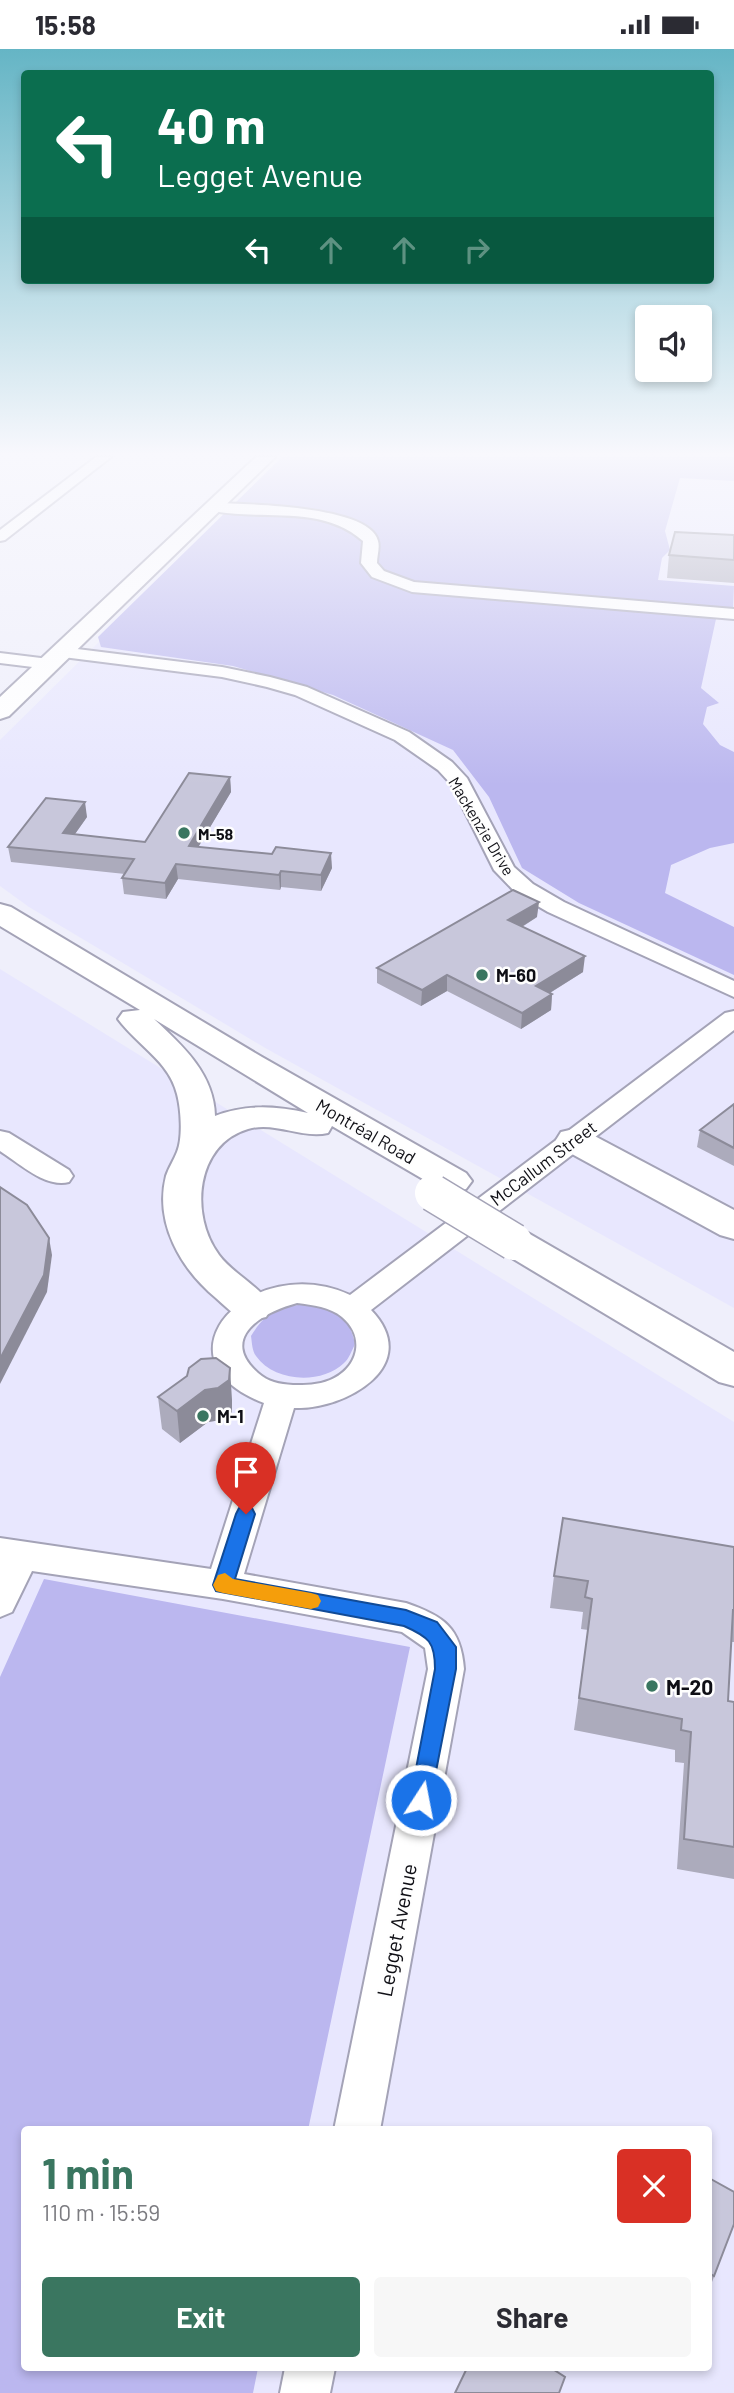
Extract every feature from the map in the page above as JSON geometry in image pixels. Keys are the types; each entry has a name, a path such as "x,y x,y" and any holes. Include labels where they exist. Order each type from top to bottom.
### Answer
{"main road":[{"path":"0,712 151,566"},
{"name":"Montréal Road","path":"0,913 250,1064 443,1187 524,1235 734,1371"},
{"name":"Montréal Road","path":"0,941 315,1125 443,1187"},
{"path":"135,1019 180,1064 192,1084 197,1104 196,1149 182,1187 183,1223 202,1260 252,1307"},
{"path":"196,1149 220,1128 242,1119 268,1117 315,1125"},
{"path":"574,1140 734,1226"},
{"name":"Montréal Road","path":"524,1235 734,1345"}],"street":[{"path":"372,566 378,574 412,587 734,614"},
{"name":"Mackenzie Drive","path":"0,658 55,658 222,672 301,691 402,736 445,766 460,782 505,870 525,889 556,907 734,990"},
{"name":"McCallum Street","path":"353,1308 734,1019"},
{"path":"0,1139 60,1176"},
{"path":"297,1293 331,1297 353,1308 369,1325 374,1343 369,1363 354,1380 332,1392 305,1398 282,1396 248,1383 230,1362 227,1353 229,1333 240,1317 252,1307 269,1299 297,1293"},
{"path":"223,1585 282,1396"},
{"path":"0,1602 11,1554"},
{"name":"Legget Avenue","path":"11,1554 223,1585 406,1618 430,1628 446,1647 446,1669 358,2126"},
{"path":"305,2393 309,2371"}],"shaded area":[{"path":"170,566 660,566 658,580 734,586 733,609 716,619 701,688 719,703 707,707 703,724 720,745 734,752 734,843 710,848 671,865 665,893 734,927 734,975 579,903 522,868 489,797 453,750 333,695 233,666 101,647 98,637"},
{"path":"175,566 734,566 734,1308 267,1049 29,907 0,886 0,740"},
{"path":"0,969 734,1422 734,2393 0,2393"},
{"path":"311,1304 335,1313 346,1321 355,1344 346,1361 334,1370 311,1377 286,1375 264,1365 252,1346 251,1336 257,1327 269,1315 283,1308"},
{"path":"44,1579 410,1647 309,2126 21,2126 21,2371 257,2371 253,2393 0,2393 0,1677"}],"building":[{"path":"189,773 230,777 189,846 272,854 276,847 331,853 321,875 281,871 279,875 176,864 165,883 122,878 134,859 8,847 46,798 85,802 63,833 145,842"},
{"name":"M-60","path":"513,890 539,902 508,920 585,956 536,986 552,994 522,1013 447,975 422,990 377,968"},
{"path":"734,1104 734,1148 700,1130"},
{"path":"0,1187 27,1205 49,1238 44,1275 0,1359"},
{"path":"216,1358 230,1368 229,1380 218,1388 205,1390 177,1411 158,1397 187,1376 189,1368 201,1359"},
{"name":"M-20","path":"563,1518 734,1547 734,1610 728,1701 734,1702 734,1847 684,1839 691,1732 681,1730 682,1719 579,1698 592,1599 585,1597 588,1581 554,1576"},
{"path":"712,2180 734,2192 734,2224 714,2276"},
{"path":"466,2371 556,2371 565,2377 559,2393 455,2393"}],"slow traffic":[{"path":"225,1581 223,1585 311,1601"}],"place":[{"name":"M-58","path":"184,833"},
{"name":"M-60","path":"482,975"},
{"name":"M-1","path":"203,1416"},
{"name":"M-20","path":"652,1686"}],"route":[{"path":"246,1514 223,1585 406,1618 430,1628 446,1647 446,1669 421,1800"}]}
